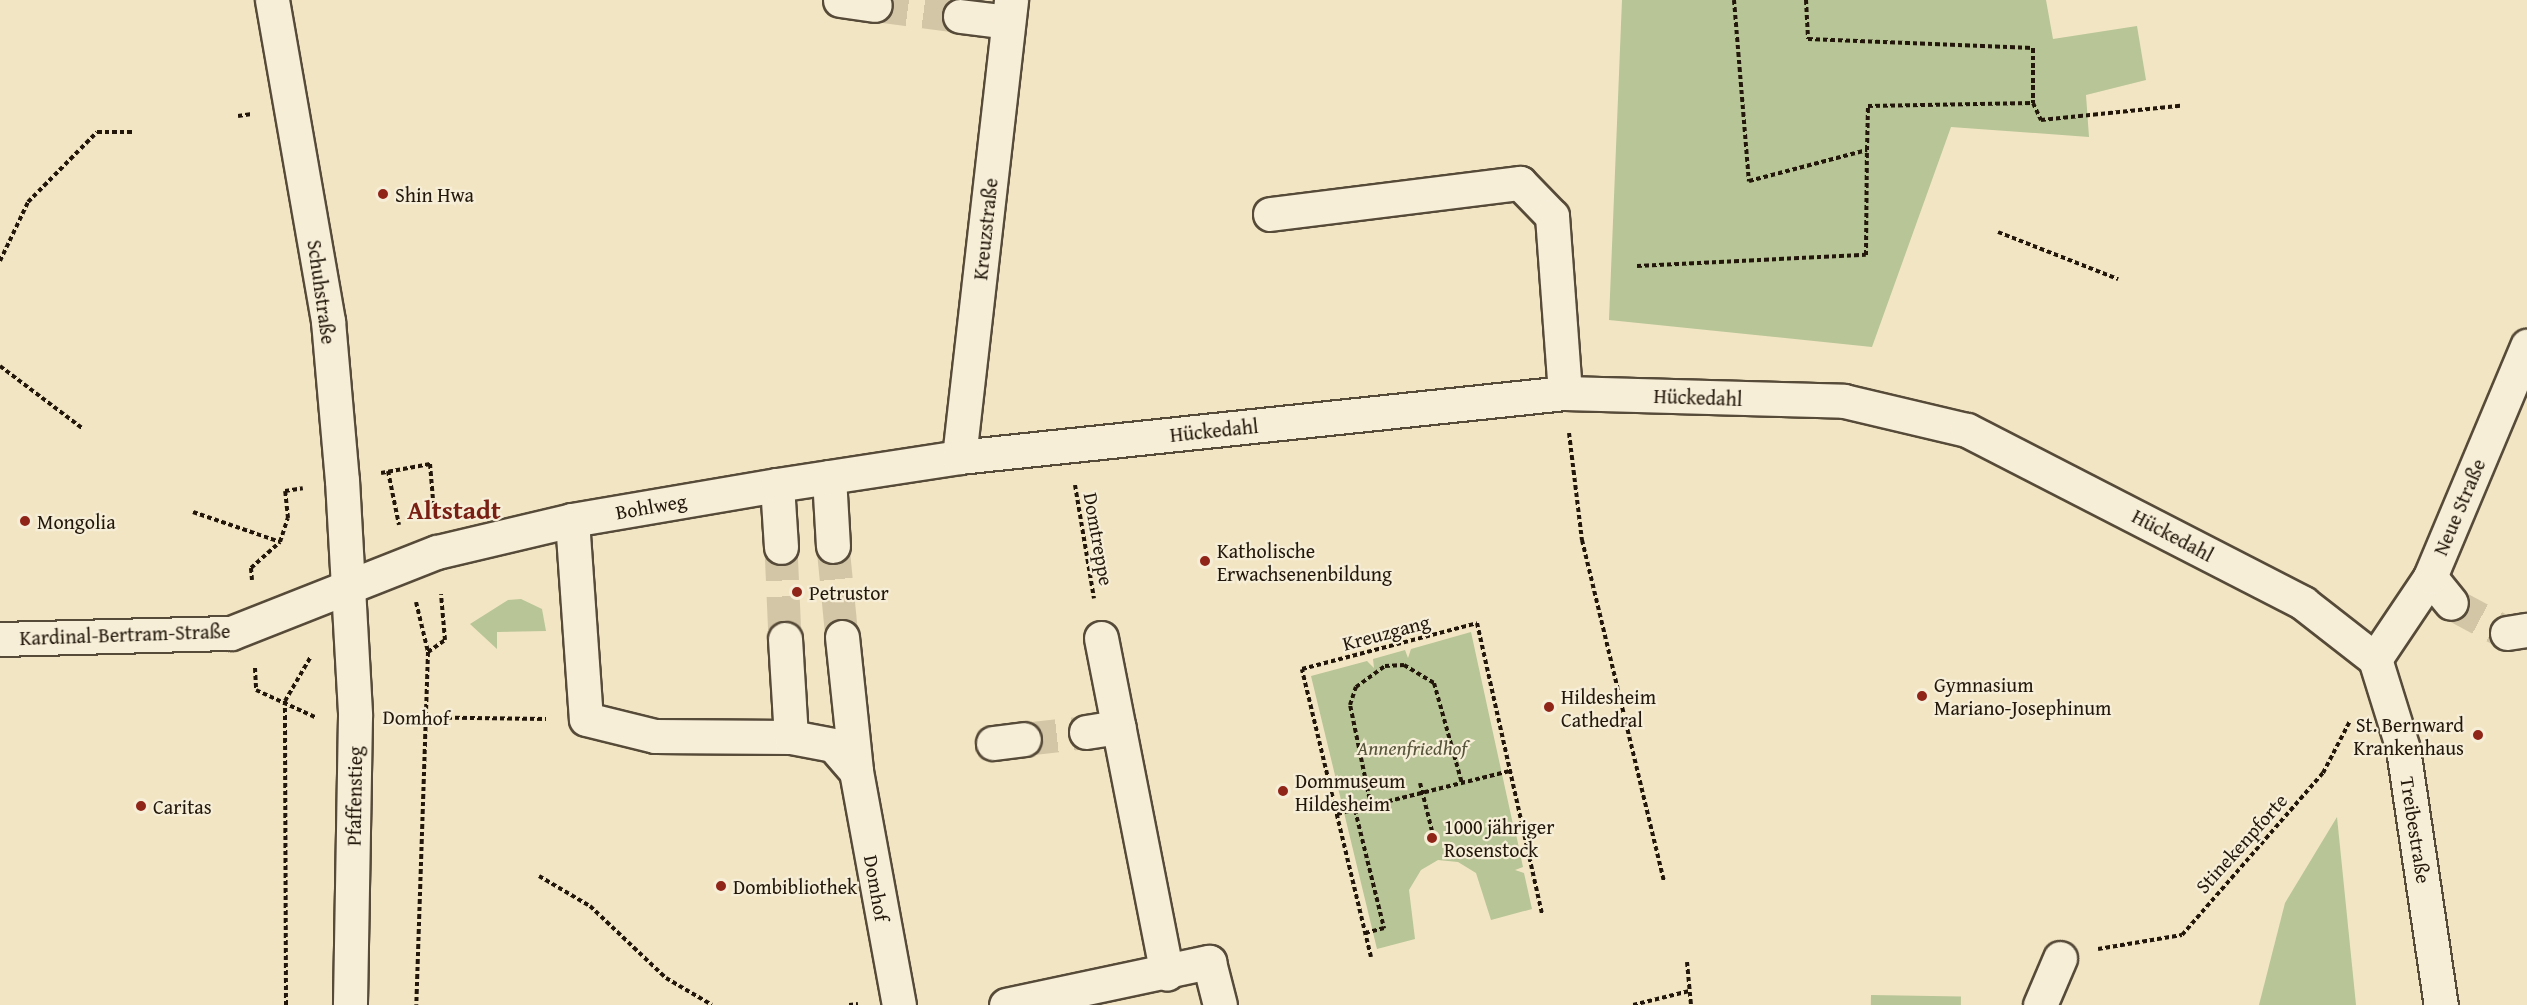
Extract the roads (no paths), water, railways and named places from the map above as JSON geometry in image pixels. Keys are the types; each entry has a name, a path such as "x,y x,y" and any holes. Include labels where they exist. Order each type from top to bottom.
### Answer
{"street":[{"name":"Schuhstraße","path":"272,0 328,321 350,587"},
{"path":"840,0 875,5"},
{"path":"960,16 1009,11"},
{"name":"Kreuzstraße","path":"959,457 1009,11"},
{"path":"1270,214 1520,183 1552,216 1565,393"},
{"name":"Neue Straße","path":"2375,659 2430,577 2527,346"},
{"name":"Hückedahl","path":"959,457 1565,393 1844,401 1967,430 2303,603 2375,659"},
{"name":"Bohlweg","path":"350,587 437,552 572,520 959,457"},
{"path":"829,477 833,546"},
{"path":"777,485 781,547"},
{"path":"572,520 586,719 655,736 791,737 833,745 856,771"},
{"path":"2430,577 2451,603"},
{"name":"Kardinal-Bertram-Straße","path":"0,639 231,633 350,587"},
{"name":"Pfaffenstieg","path":"350,587 355,716 350,1005"},
{"name":"Domhof","path":"842,637 856,771 899,1005"},
{"path":"1101,638 1167,974"},
{"path":"785,639 791,737"},
{"name":"Treibestraße","path":"2375,659 2403,748 2441,1005"},
{"path":"1086,732 1119,728"},
{"path":"993,743 1024,739"},
{"path":"2040,1005 2060,958"},
{"path":"1005,1005 1167,974 1209,962 1220,1005"}],"tunnel":[{"path":"875,5 960,16"},
{"path":"833,546 842,637"},
{"path":"781,547 785,639"},
{"path":"2451,603 2507,633"},
{"path":"1024,739 1086,732"}],"place":[{"name":"Shin Hwa","path":"383,194"},
{"name":"Mongolia","path":"25,521"},
{"name":"Katholische Erwachsenenbildung","path":"1205,561"},
{"name":"Petrustor","path":"797,592"},
{"name":"Gymnasium Mariano-Josephinum","path":"1922,696"},
{"name":"Hildesheim Cathedral","path":"1549,707"},
{"name":"St. Bernward Krankenhaus","path":"2478,735"},
{"name":"Dommuseum Hildesheim","path":"1283,791"},
{"name":"Caritas","path":"141,806"},
{"name":"1000 jähriger Rosenstock","path":"1432,838"},
{"name":"Dombibliothek","path":"721,886"}],"district":[{"name":"Altstadt","path":"454,510"}],"park label":[{"name":"Annenfriedhof","path":"1412,747"}]}
